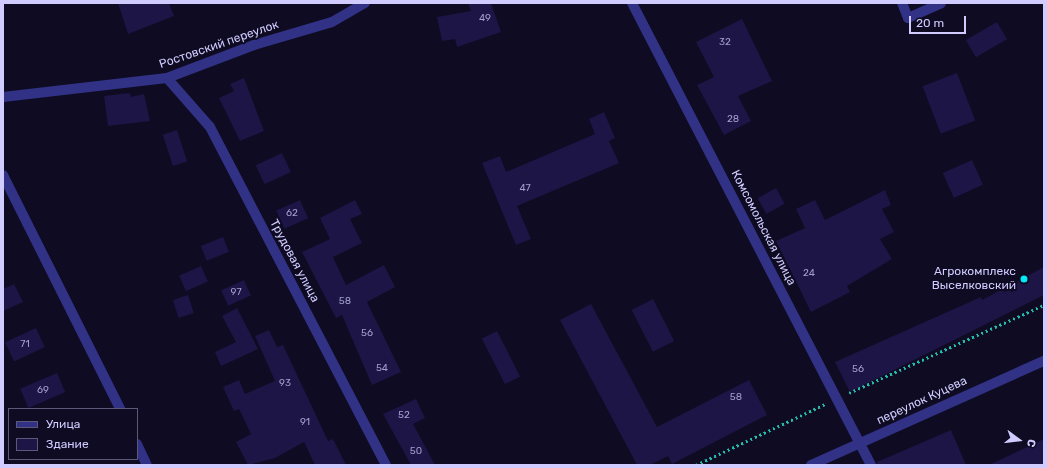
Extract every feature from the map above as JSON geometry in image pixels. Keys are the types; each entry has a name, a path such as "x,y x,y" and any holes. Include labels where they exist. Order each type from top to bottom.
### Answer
{"street":[{"name":"Ростовский переулок","path":"3,97 167,78 254,45 332,22 365,3"},
{"name":"Комсомольская улица","path":"632,3 871,465"},
{"path":"902,3 908,18 941,3"},
{"name":"Трудовая улица","path":"167,78 210,127 386,465"},
{"path":"3,175 120,408"},
{"name":"переулок Куцева","path":"811,465 1044,360"},
{"path":"138,446 147,465"}],"path":[{"path":"696,465 1044,305"}],"building":[{"path":"118,3 169,3 174,16 128,34"},
{"path":"468,3 491,3 501,32 457,47 455,39 442,41 437,17 471,11"},
{"path":"742,19 772,81 738,96 751,121 724,135 697,85 714,77 696,42"},
{"path":"997,22 1007,39 976,57 966,40"},
{"path":"957,73 975,121 941,134 922,86"},
{"path":"244,78 264,131 240,141 219,98 234,91 230,84"},
{"path":"130,93 131,97 144,94 150,121 108,126 104,96"},
{"path":"604,112 615,138 609,141 619,163 517,206 531,239 516,245 482,163 500,156 506,172 595,134 589,119"},
{"path":"177,130 187,161 173,166 163,135"},
{"path":"282,153 291,172 265,184 256,165"},
{"path":"972,160 983,185 954,198 943,173"},
{"path":"776,188 785,204 766,214 758,198"},
{"path":"885,190 891,205 882,209 894,232 880,239 892,259 847,286 850,292 811,312 776,241 805,228 796,209 815,200 825,220"},
{"path":"300,200 308,218 284,229 276,211"},
{"path":"355,200 362,214 350,219 362,243 333,257 346,285 384,265 395,287 367,302 401,372 372,385 342,315 336,318 302,252 330,239 320,218"},
{"path":"223,237 229,252 207,261 201,246"},
{"path":"201,266 208,282 186,291 179,276"},
{"path":"1044,267 1044,295 850,392 835,362 981,297 982,300"},
{"path":"244,280 251,296 228,306 221,290"},
{"path":"14,284 23,302 3,311 3,289"},
{"path":"188,295 194,313 179,318 173,300"},
{"path":"653,299 674,341 653,352 632,310"},
{"path":"591,304 657,427 749,380 767,415 672,464 668,456 650,465 637,465 560,320"},
{"path":"237,308 258,349 221,366 215,352 236,342 222,316"},
{"path":"36,328 45,347 14,361 5,342"},
{"path":"269,330 277,347 283,345 328,441 333,439 346,465 315,465 304,442 275,458 248,465 236,442 251,434 239,409 234,411 223,387 239,380 245,394 275,381 255,336"},
{"path":"497,331 520,376 505,384 482,339"},
{"path":"57,373 65,392 28,408 20,389"},
{"path":"416,399 425,418 413,424 435,465 411,465 383,414"},
{"path":"951,430 966,465 877,465 877,462"},
{"path":"1044,439 1044,465 989,465"}],"place":[{"name":"Агрокомплекс Выселковский","path":"1024,279"}]}
